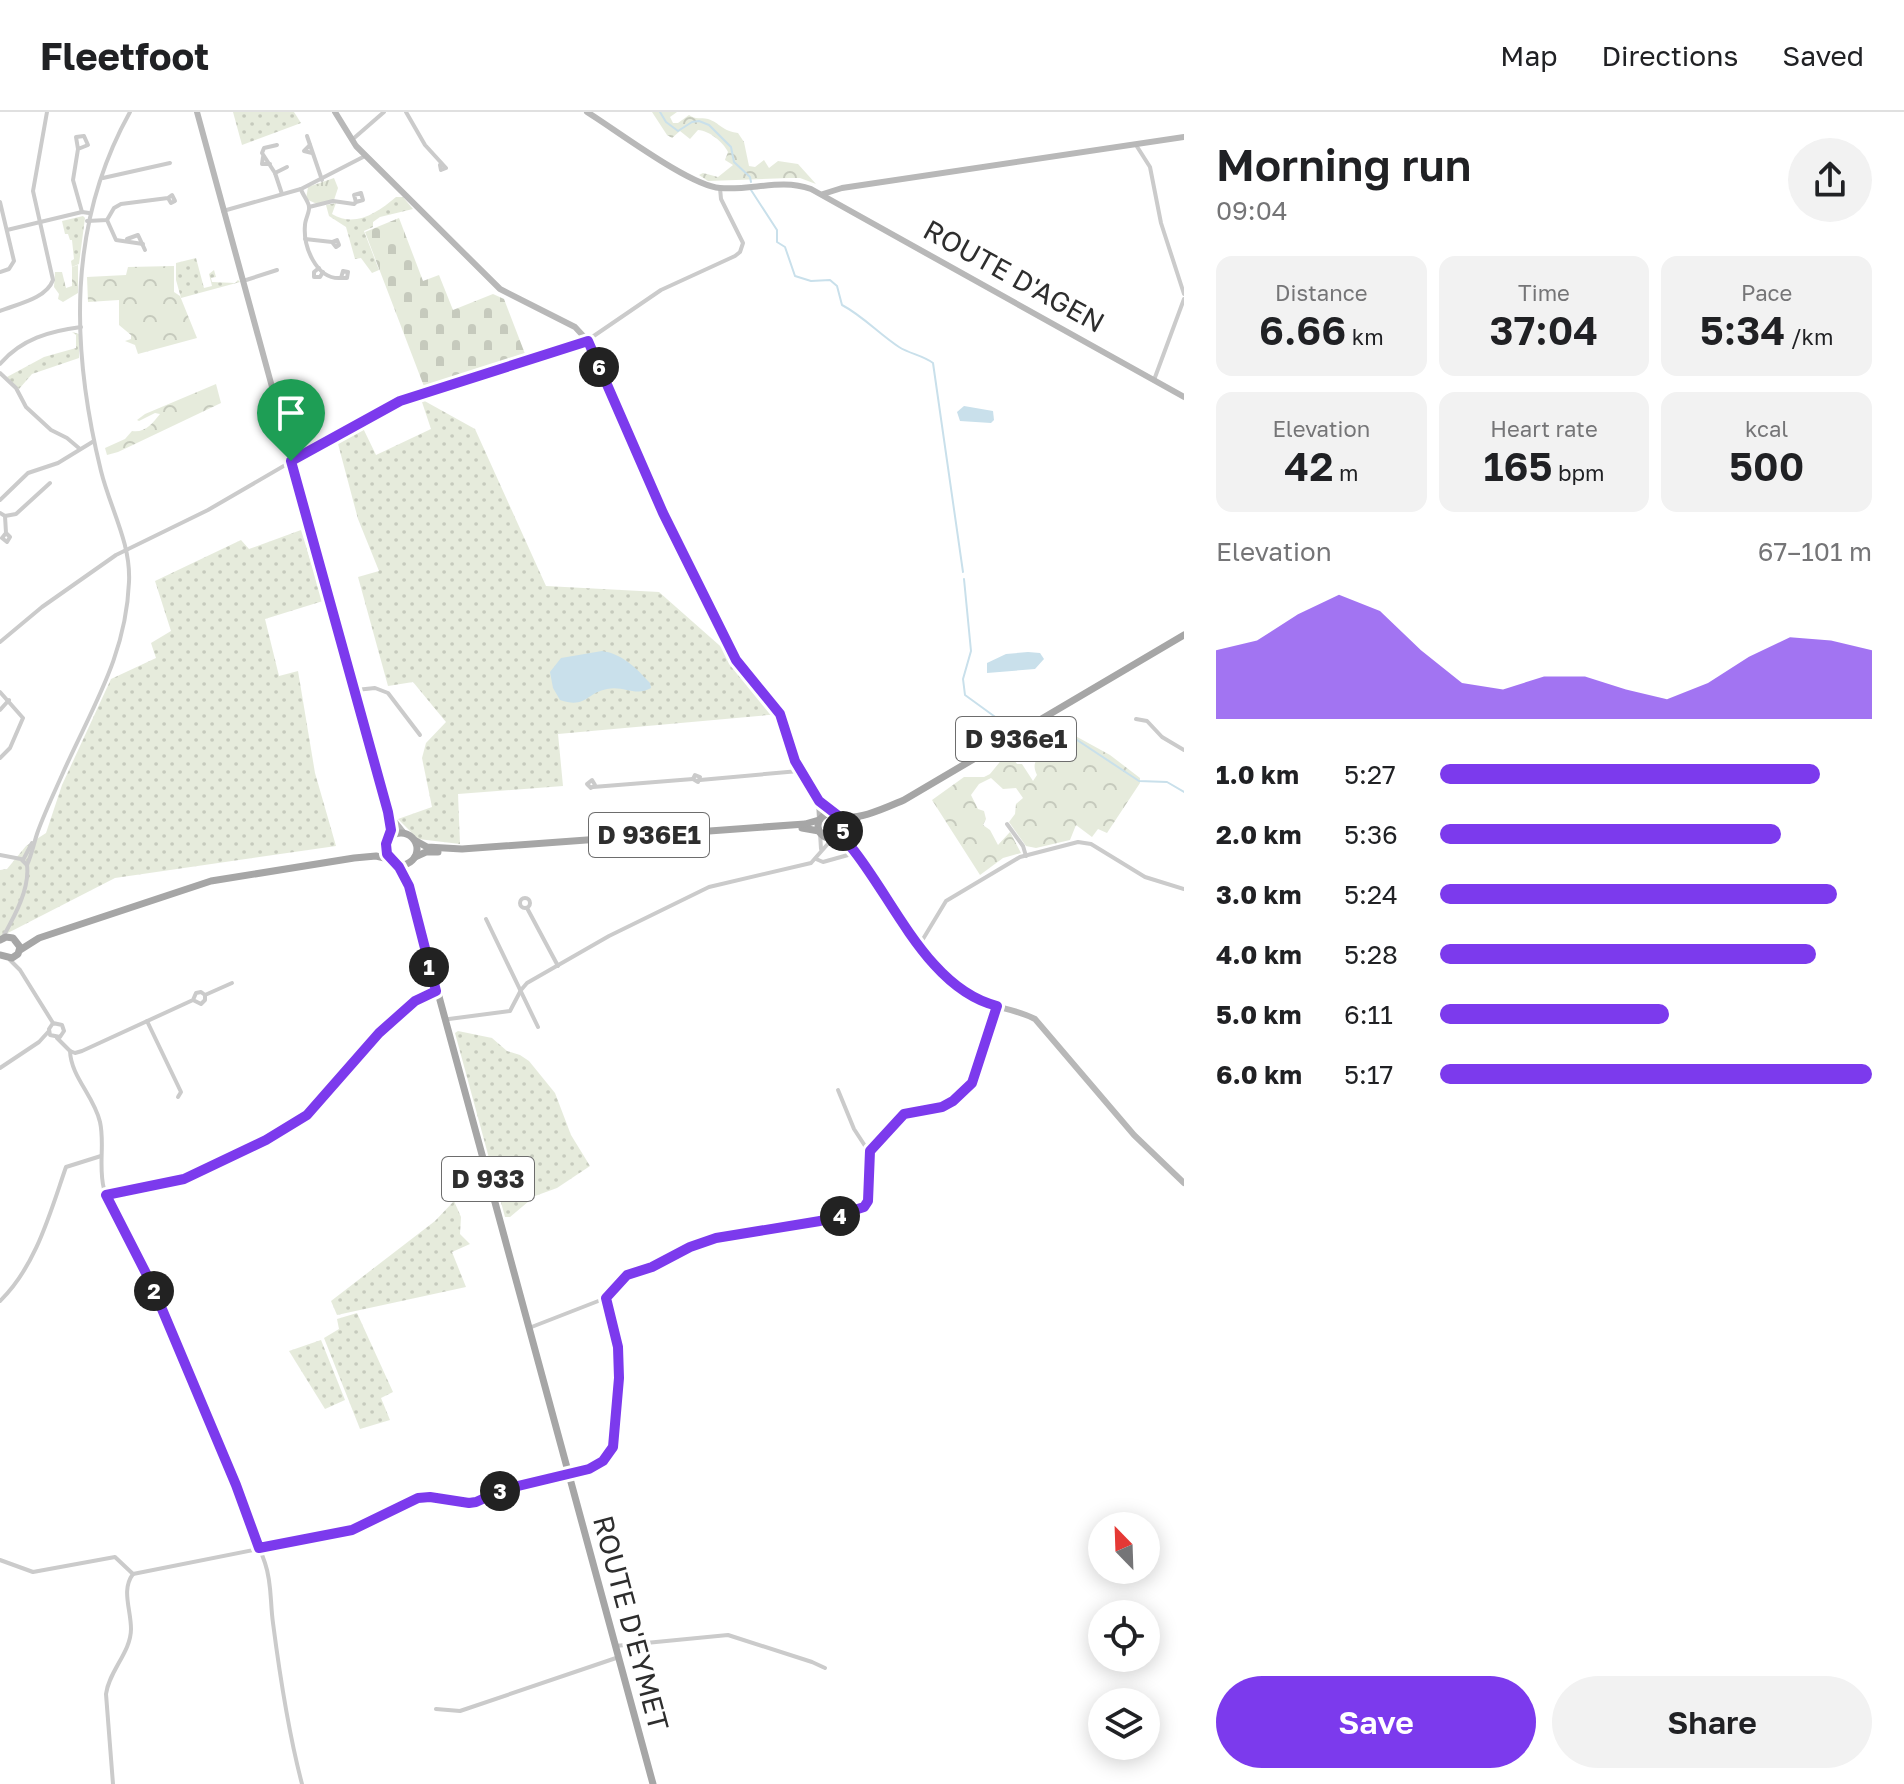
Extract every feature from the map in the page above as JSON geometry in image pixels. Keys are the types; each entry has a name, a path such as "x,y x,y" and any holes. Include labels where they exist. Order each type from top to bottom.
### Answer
{"main road":[{"path":"197,112 388,812 391,830 387,841 392,861"},
{"path":"335,112 365,156 500,289 565,322 588,341 663,513 726,642 745,673 780,714 799,771 819,801 842,821 842,829 851,847 920,944 953,985 968,996 1035,1019 1134,1135 1184,1183"},
{"path":"587,112 681,173 700,183 720,188"},
{"path":"824,195 836,190 1184,137"},
{"name":"ROUTE D'AGEN","path":"720,188 793,184 824,195 1184,397"},
{"path":"836,190 837,202"},
{"name":"D 936e1","path":"835,815 847,818 904,800 1184,637"},
{"name":"D 936e1","path":"842,829 855,820 907,804 1184,637"},
{"path":"819,801 820,832 851,847"},
{"path":"2,956 19,952 39,938 211,881 376,856 404,864 413,859 417,850 416,841 404,833 388,812"},
{"path":"820,819 835,815"},
{"name":"D 936E1","path":"416,841 427,847 462,849 805,824 820,819"},
{"name":"D 936e1","path":"683,836 798,828 820,832"},
{"path":"833,838 842,829"},
{"path":"354,858 375,851 395,834 404,833"},
{"name":"D 936E1","path":"413,859 426,852 683,836"},
{"name":"D 933","path":"413,859 408,869 409,886 567,1473"},
{"name":"D 933","path":"392,861 409,886"},
{"path":"15,938 19,952"},
{"path":"1,939 39,938"},
{"name":"ROUTE D'EYMET","path":"567,1473 653,1784"}],"street":[{"path":"0,311 42,294 51,285 52,273 33,191 47,112"},
{"path":"1,939 20,901 28,873 25,863 114,663 125,619 129,585 126,549 106,489 83,388 81,274 89,213 116,137 130,112"},
{"path":"353,139 384,112"},
{"path":"406,112 440,165"},
{"path":"307,136 310,145 304,151 313,153 322,180"},
{"path":"1136,144 1150,167 1161,223 1184,296 1154,380"},
{"path":"277,145 262,151 275,173 282,194"},
{"path":"78,149 73,180 82,212"},
{"path":"223,211 301,189 365,156"},
{"path":"103,178 170,163"},
{"path":"275,173 287,167"},
{"path":"1,637 126,549 208,510 400,401 588,341 661,290 740,252 743,243 721,199 720,188"},
{"path":"301,189 309,207 305,239 313,260 321,270 336,279 341,278"},
{"path":"107,220 114,208 121,204 168,198"},
{"path":"0,202 14,261 9,269 0,272"},
{"path":"309,207 326,202 349,205 356,202"},
{"path":"7,230 82,212 89,213"},
{"path":"87,221 107,220"},
{"path":"107,220 116,240 138,235 144,247"},
{"path":"305,239 332,242"},
{"path":"243,281 277,270"},
{"path":"0,364 17,347 37,337 81,327"},
{"path":"0,373 16,388 26,407 51,430 80,449"},
{"path":"0,500 28,473 58,463 94,441"},
{"path":"3,537 2,515 16,514 50,483"},
{"path":"354,690 375,688 388,693 420,735"},
{"path":"0,692 23,716 10,748 0,758"},
{"path":"0,710 9,700"},
{"path":"1136,719 1147,721 1162,737 1184,750"},
{"path":"593,787 693,779 695,775 700,780 799,771"},
{"path":"1007,824 1026,856"},
{"path":"820,832 821,849"},
{"path":"451,1019 510,1011 527,983 609,936 719,883 803,866 816,859 821,849 833,838"},
{"path":"920,944 946,901 1013,860 1085,841 1145,877 1184,889"},
{"path":"0,855 25,863"},
{"path":"816,859 823,862 848,855"},
{"path":"527,908 558,966"},
{"path":"486,919 538,1027"},
{"path":"8,926 15,938"},
{"path":"19,952 20,970"},
{"path":"2,956 20,970 53,1023 53,1035"},
{"path":"53,1035 70,1051 82,1051 193,1000 201,1004 205,995 232,983"},
{"path":"106,1195 184,1179 266,1140 307,1115 379,1033 415,1001 436,991"},
{"path":"869,1153 904,1114 942,1107 972,1083 997,1006"},
{"path":"147,1021 181,1092 178,1097"},
{"path":"53,1023 62,1025 65,1045"},
{"path":"0,1068 39,1042 63,1034"},
{"path":"70,1051 70,1064 101,1125 102,1179 106,1195 151,1283 236,1485 270,1580 286,1718 302,1784"},
{"path":"528,1329 606,1298 627,1275 652,1267 690,1247 716,1238 820,1221 859,1210 868,1201 869,1153 854,1129 838,1090"},
{"path":"0,1301 17,1285 43,1234 66,1167 101,1156"},
{"path":"113,1784 107,1687 130,1635 126,1586 133,1574 352,1530 413,1499 430,1497 469,1503 496,1492 596,1466 613,1447 619,1378 618,1347 606,1298"},
{"path":"0,1560 33,1572 115,1557 133,1574"},
{"path":"615,1646 728,1635 825,1668"},
{"path":"436,1709 460,1711 619,1657"}],"green space":[{"path":"233,112 294,112 301,123 242,145"},
{"path":"652,112 677,112 670,117 673,123 689,115 712,121 738,133 744,142 749,166 755,167 764,160 769,168 778,161 798,164 816,184 800,178 708,181 699,175 703,173 718,177 733,165 725,160 728,152 723,144 698,130 690,139 680,131 672,138"},
{"path":"334,178 338,188 334,200 317,204 306,199 308,187"},
{"path":"396,197 403,197 413,209 380,217 373,222 373,227 364,231 379,270 372,273 361,258 355,259 346,227 329,216 326,205 336,203 332,214 349,220 366,217"},
{"path":"83,216 79,264 72,267 72,240 65,234 62,221"},
{"path":"399,218 423,281 439,275 453,310 493,294 504,299 527,359 425,389 365,232"},
{"path":"196,258 204,288 212,286 209,274 214,270 216,277 211,278 212,282 240,282 181,298 176,280 176,263"},
{"path":"78,265 78,293 63,302 58,299 59,294 54,287 55,272 62,272 66,288 72,286 72,267"},
{"path":"174,266 174,292 180,296 197,338 138,354 135,345 125,341 131,339 131,335 119,325 119,300 88,302 87,277 126,275 128,267"},
{"path":"72,332 79,334 79,358 32,374 19,389 7,377 44,357 76,348 76,335"},
{"path":"216,384 221,403 107,455 105,448 125,439 132,431 144,429 160,414 137,420 145,414"},
{"path":"421,399 475,429 546,586 659,592 736,660 780,714 558,734 563,786 458,794 460,844 418,839 398,819 432,807 422,758 426,743 446,722 413,682 388,686 358,577 379,571 358,519 337,440 361,424 376,455 431,429"},
{"path":"301,530 323,601 265,619 279,676 298,671 315,773 336,846 115,878 0,937 0,870 7,869 26,846 46,833 62,785 111,679 156,658 151,643 171,631 155,581 241,540 249,549"},
{"path":"1050,722 1110,755 1140,778 1140,783 1107,833 1098,829 1092,837 1076,825 1070,840 1036,848 1026,846 1009,822 1015,814 1016,804 1023,798 1016,788 1003,789 991,778 979,784 971,795 978,809 984,811 986,819 983,825 990,830 998,845 1010,832 1021,853 1003,858 980,875 932,800 964,777 990,774 1008,752 1024,752 1020,759 1013,758 1017,764 1022,764 1033,781 1037,775 1036,760 1057,743 1048,738 1041,740 1035,730"},
{"path":"455,1033 492,1038 507,1051 529,1061 555,1093 571,1135 590,1166 557,1188 535,1196 510,1217 505,1217"},
{"path":"454,1201 461,1217 460,1234 470,1244 452,1252 466,1287 337,1315 331,1301 435,1221"},
{"path":"357,1313 393,1392 381,1398 390,1420 360,1429 324,1338 339,1329 337,1319"},
{"path":"321,1340 345,1400 325,1409 289,1351"}],"water":[{"path":"964,406 993,411 994,420 991,423 960,421 957,412"},
{"path":"602,651 629,662 650,683 651,688 640,691 613,688 600,691 581,702 560,700 553,688 550,672 561,658"},
{"path":"1040,653 1044,659 1035,669 987,673 987,663 1006,654"}],"waterway":[{"path":"660,112 666,122 678,131 692,122 709,125 731,147 734,162 750,177 751,182"},
{"path":"751,190 777,230 777,242 785,247 795,276 811,281 830,280 837,286 842,305 899,347 933,363 963,572"},
{"path":"964,579 971,651 963,679 965,695 998,719 1023,717"},
{"path":"1052,731 1062,730 1139,781 1167,782 1184,792"}],"route":[{"path":"588,341 663,513 726,642 754,685 780,714 799,771 819,801 828,811 841,818 843,833 851,847 942,974 968,996 997,1006 972,1083 942,1107 904,1114 870,1151 868,1201 864,1207 820,1221 716,1238 622,1278 606,1298 618,1347 619,1378 613,1447 596,1466 505,1489 476,1502 462,1503 430,1497 413,1499 352,1530 259,1548 236,1485 151,1283 106,1195 184,1179 266,1140 307,1115 379,1033 415,1001 436,991 409,886 385,849 391,830 388,812 291,461 362,419 400,401 588,341"}]}
